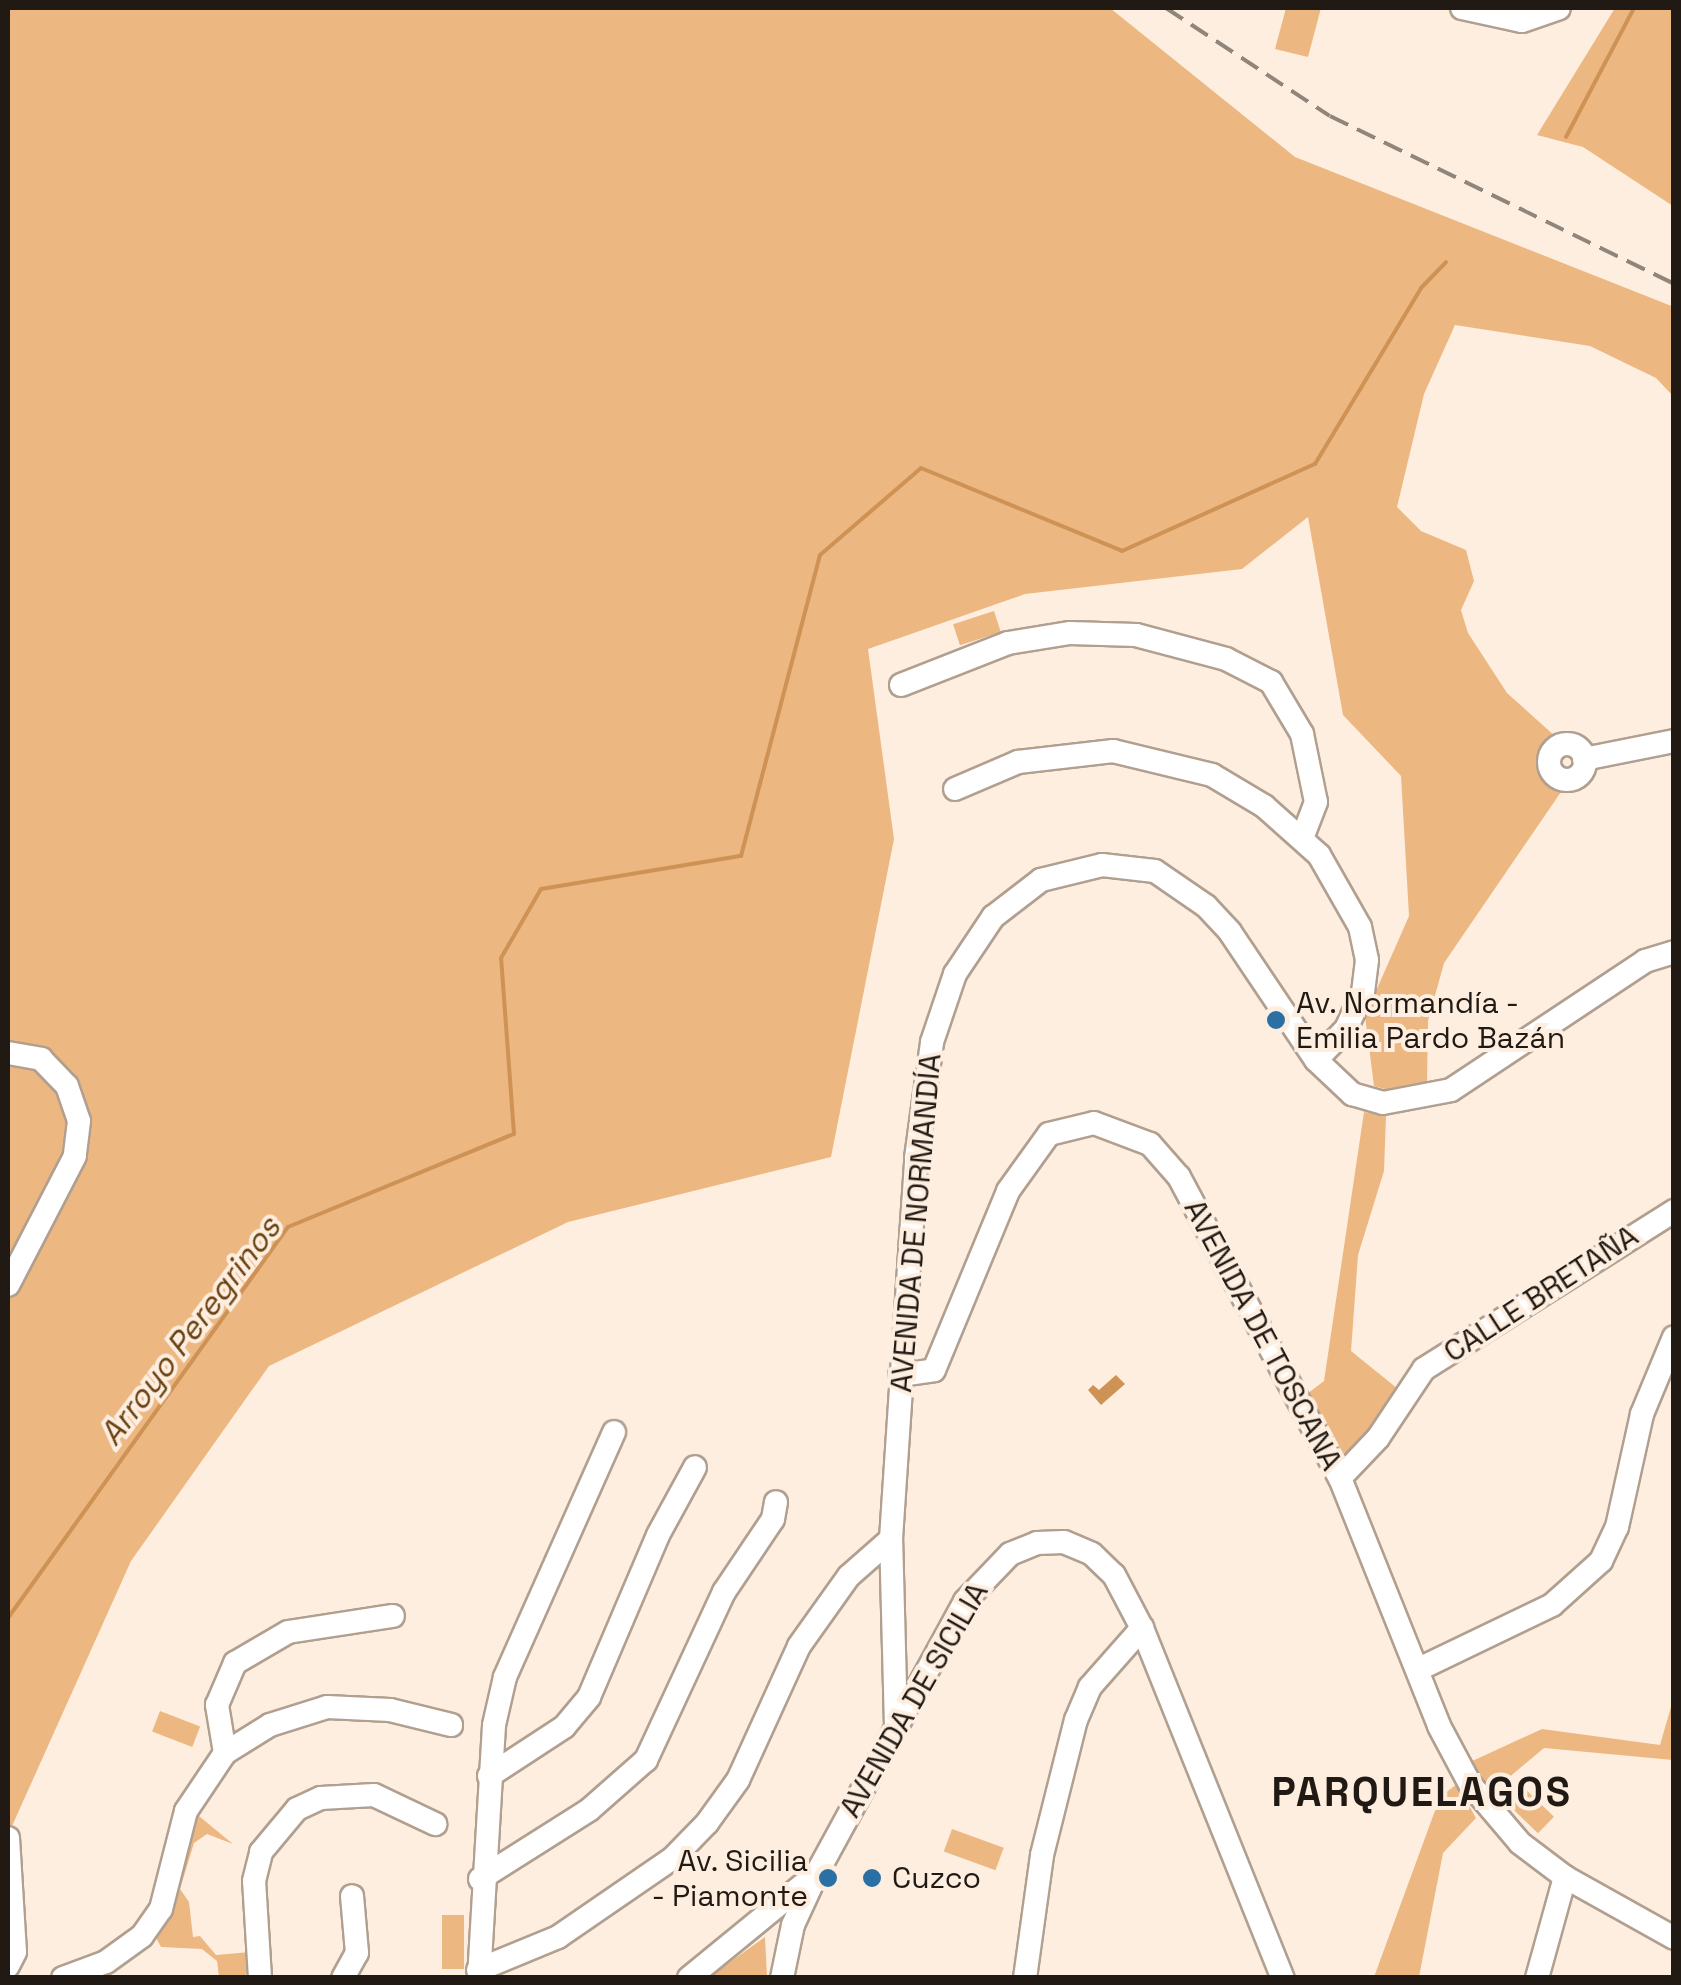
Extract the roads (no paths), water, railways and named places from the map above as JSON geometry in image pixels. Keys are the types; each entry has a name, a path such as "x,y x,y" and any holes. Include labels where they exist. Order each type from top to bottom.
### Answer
{"street":[{"path":"1462,8 1522,21 1559,8"},
{"path":"900,685 1008,643 1070,633 1136,636 1226,658 1271,682 1302,734 1316,802 1303,836"},
{"path":"1584,758 1674,741"},
{"path":"955,788 1018,762 1113,752 1212,776 1303,836 1348,898 1367,960 1363,992 1346,1029 1316,1060"},
{"name":"AVENIDA DE NORMANDÍA","path":"896,1726 891,1539 900,1374 932,1042 955,974 984,932 1041,880 1102,864 1155,872 1182,887 1239,943 1316,1060 1352,1094 1383,1104 1416,1102 1451,1090 1645,961 1674,952"},
{"path":"8,1053 40,1059 68,1086 79,1121 75,1156 8,1285"},
{"name":"AVENIDA DE TOSCANA","path":"900,1374 934,1370 1008,1192 1038,1146 1070,1124 1121,1128 1150,1144 1179,1177 1340,1478 1470,1784 1520,1843 1565,1877 1674,1938"},
{"name":"CALLE BRETAÑA","path":"1340,1478 1378,1438 1424,1368 1674,1210"},
{"path":"1420,1669 1552,1605 1601,1561 1617,1527 1642,1414 1674,1337"},
{"path":"614,1432 506,1678 490,1776 480,1879 478,1974 558,1937 673,1858 708,1823 738,1780 807,1633 849,1576 891,1539"},
{"path":"490,1776 564,1727 589,1696 658,1535 696,1467"},
{"path":"480,1879 589,1810 646,1760 724,1592 772,1519 776,1502"},
{"name":"AVENIDA DE SICILIA","path":"782,1978 793,1926 816,1873 966,1601 1010,1554 1037,1543 1064,1542 1092,1554 1114,1575 1142,1628 1283,1978"},
{"path":"225,1753 217,1705 235,1663 288,1632 393,1616"},
{"path":"1025,1978 1042,1855 1076,1720 1090,1688 1142,1628"},
{"path":"63,1978 109,1970 142,1936 161,1909 186,1810 225,1753 270,1725 327,1707 390,1710 451,1724"},
{"path":"260,1978 254,1881 261,1852 297,1809 321,1798 374,1794 434,1824"},
{"path":"8,1838 10,1959"},
{"path":"689,1978 748,1934 816,1873"},
{"path":"1537,1978 1565,1877"},
{"path":"343,1978 357,1953 352,1896"},
{"path":"748,1934 793,1926"}],"waterway":[{"name":"Arroyo Peregrinos","path":"1566,137 1634,8"},
{"name":"Arroyo Peregrinos","path":"8,1618 288,1227 514,1134 501,958 541,889 741,856 820,555 921,468 1122,551 1315,464 1421,288 1446,262"}],"railway":[{"path":"1166,8 1330,116 1674,284"}],"place":[{"name":"Av. Normandía - Emilia Pardo Bazán","path":"1276,1020"},
{"name":"Av. Sicilia - Piamonte","path":"828,1878"},
{"name":"Cuzco","path":"872,1878"}],"district":[{"name":"PARQUELAGOS","path":"1422,1793"}]}
